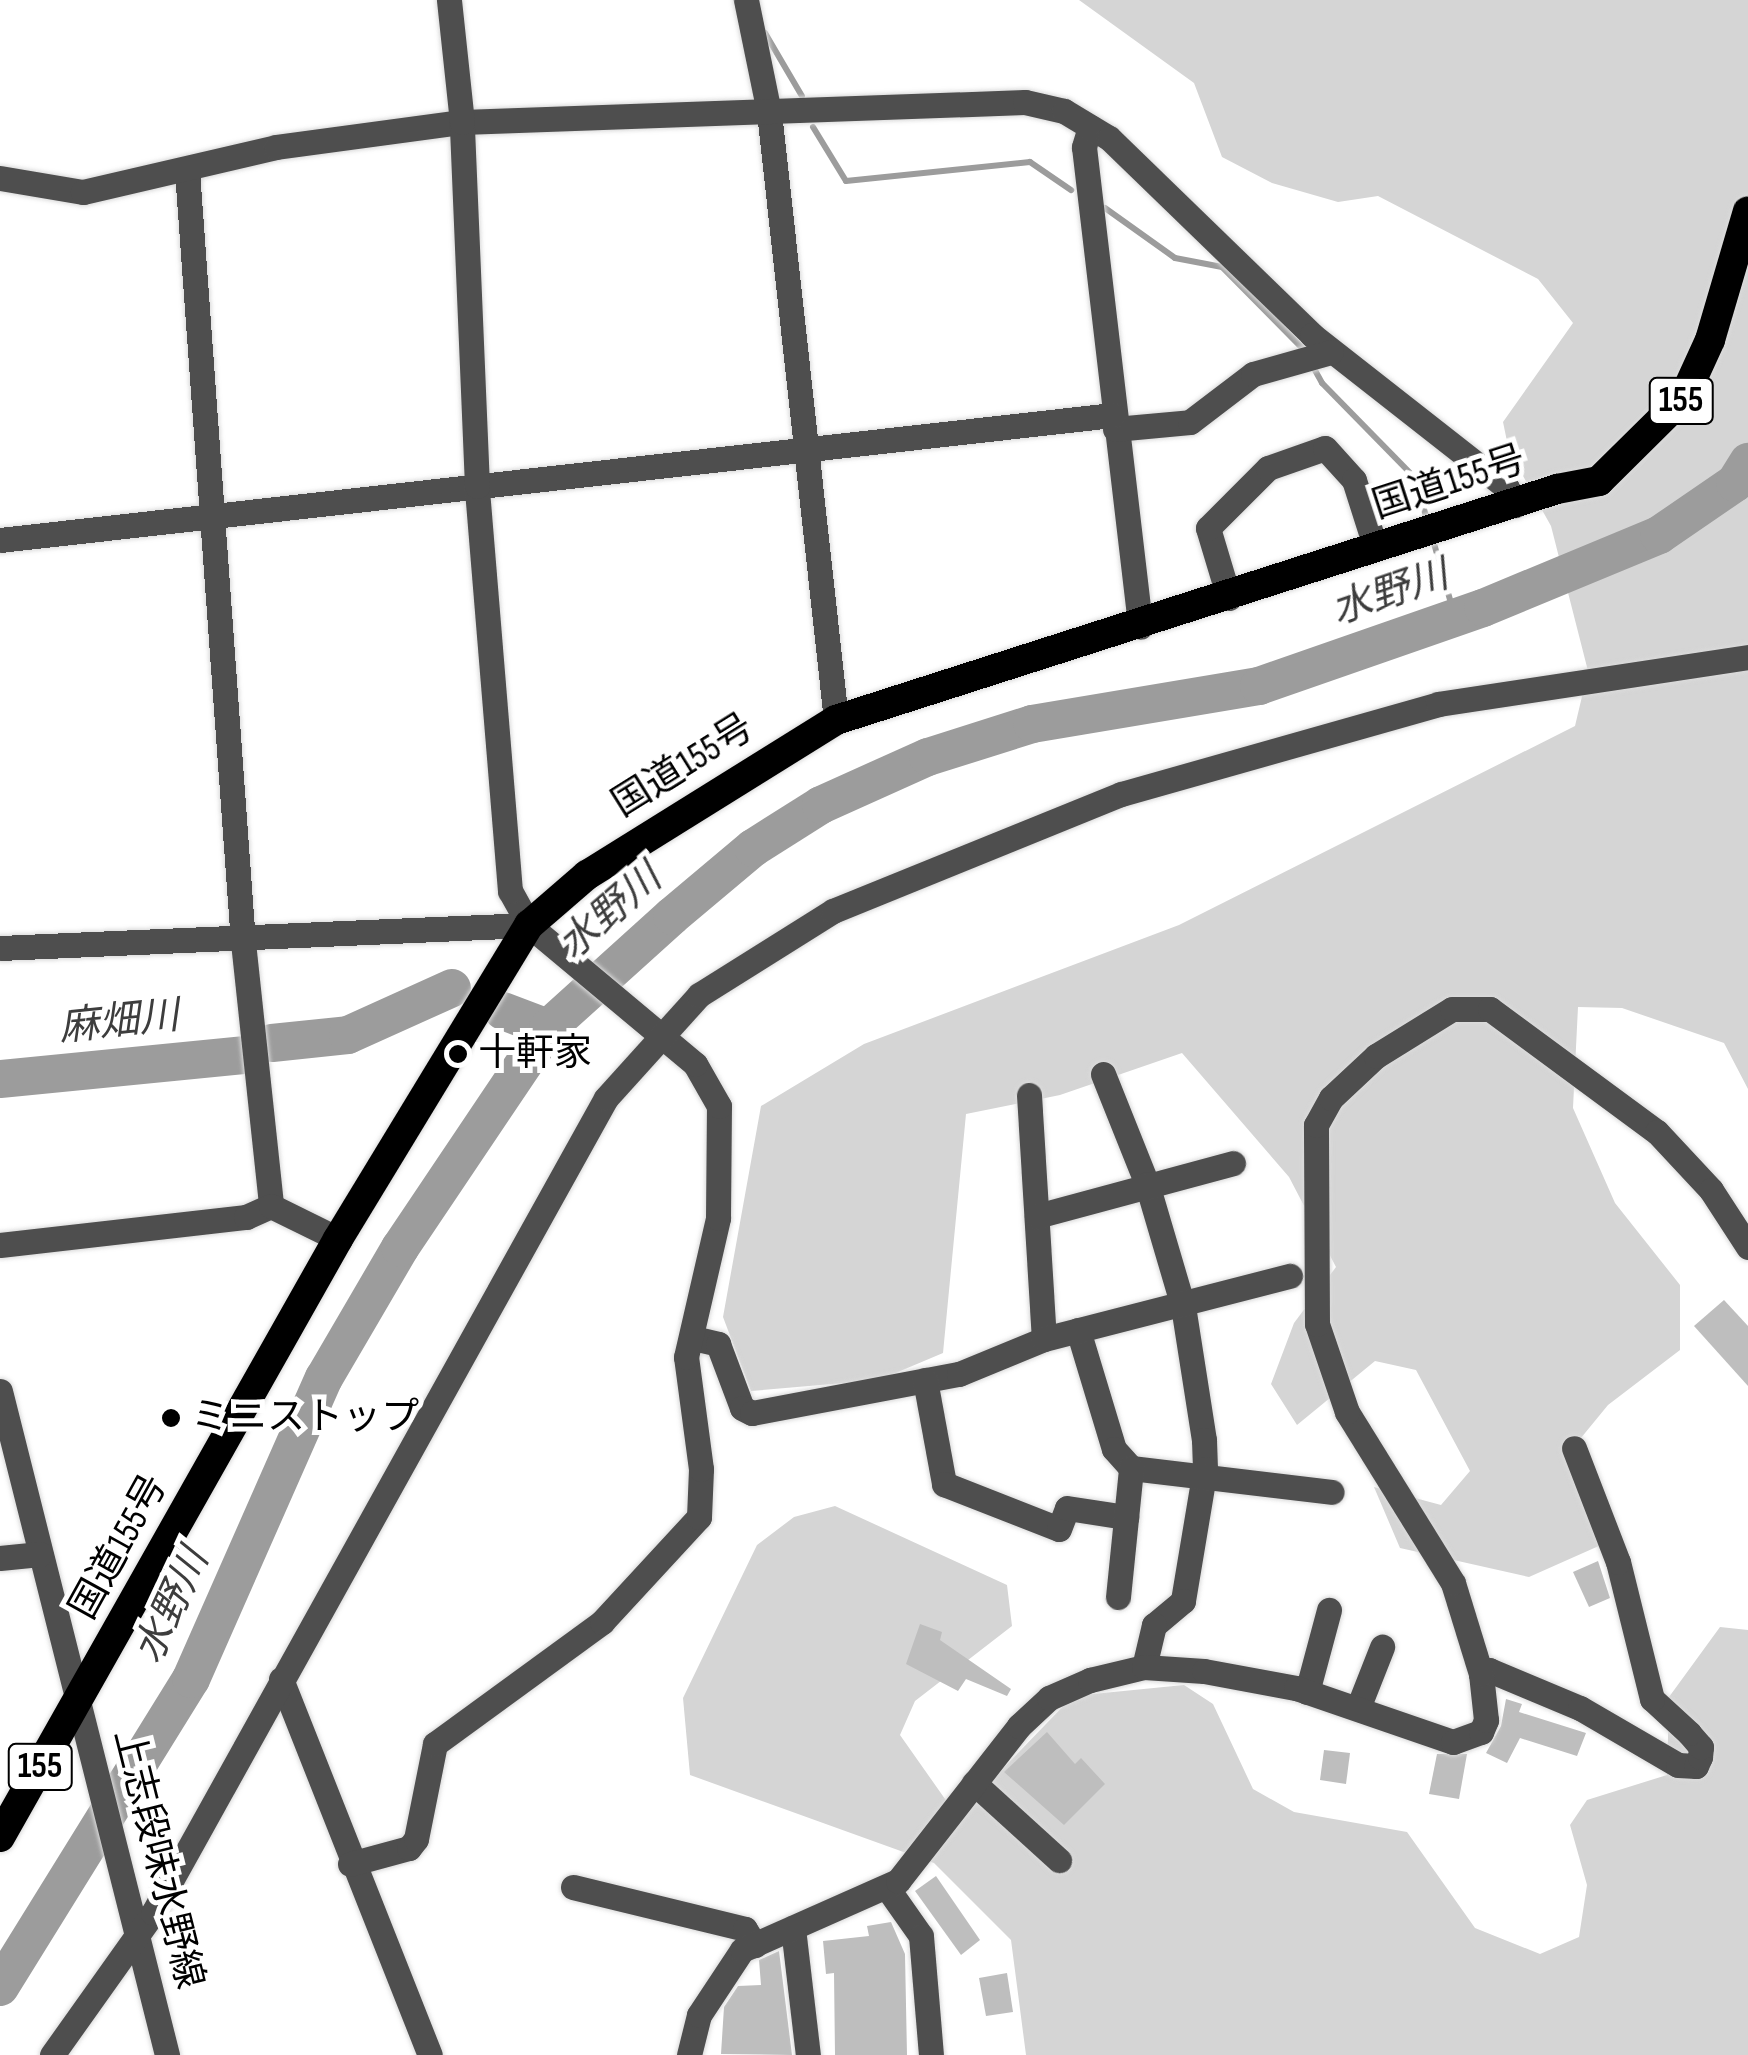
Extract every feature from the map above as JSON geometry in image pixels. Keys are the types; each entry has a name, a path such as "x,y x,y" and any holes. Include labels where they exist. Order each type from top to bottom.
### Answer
{"highway":[{"name":"国道155号","path":"0,1837 338,1239 538,933 587,875 836,720 1599,481 1670,416 1710,340 1748,211"}],"street":[{"path":"350,1864 408,1848 416,1838 435,1744 602,1622 698,1517 700,1469 686,1357 718,1218 719,1106 695,1064 664,1034 538,933 510,891 477,486 462,122 449,0"},
{"path":"746,0 768,112 836,720"},
{"path":"0,178 83,192 276,147 462,122 1026,102 1064,111 1109,138 1331,352 1507,488 1515,505"},
{"path":"1090,128 1084,147 1140,627"},
{"path":"186,171 244,942 271,1206"},
{"path":"0,540 804,450 1114,422 1190,422 1253,374 1331,352"},
{"path":"1229,598 1208,528 1268,468 1324,448 1354,480 1376,550"},
{"path":"52,2055 137,1930 153,1914 606,1098 699,995 834,911 1121,794 1438,704 1748,658"},
{"path":"0,948 538,933"},
{"path":"689,2055 699,2014 742,1950 888,1889 1050,1698 1144,1667 1204,1671 1307,1692 1453,1742 1468,1739 1486,1720 1482,1674 1453,1583 1347,1412 1326,1363 1317,1324 1311,1168 1316,1125 1331,1098 1376,1056 1452,1009 1490,1009 1657,1132 1711,1190 1748,1247"},
{"path":"1103,1074 1148,1186 1182,1306 1204,1477 1183,1601 1154,1625 1144,1667"},
{"path":"1029,1094 1044,1339"},
{"path":"1037,1216 1234,1163"},
{"path":"0,1245 246,1217 271,1206 338,1239"},
{"path":"693,1338 718,1344 742,1408 752,1413 974,1370 1044,1339 1290,1276"},
{"path":"1078,1330 1114,1448 1131,1468 1332,1492"},
{"path":"925,1380 944,1484 1059,1528 1067,1508 1126,1517"},
{"name":"上志段味水野線","path":"0,1394 80,1697 167,2055"},
{"path":"1482,1674 1489,1670 1580,1708 1678,1764 1696,1766 1700,1758 1701,1747 1689,1732 1652,1699 1618,1562 1574,1448"},
{"path":"1118,1597 1131,1468"},
{"path":"0,1558 40,1554"},
{"path":"1307,1692 1329,1610"},
{"path":"1358,1708 1382,1647"},
{"path":"281,1679 350,1864 430,2055"},
{"path":"974,1783 1059,1860"},
{"path":"573,1887 745,1928 755,1945"},
{"path":"888,1889 920,1936 930,2055"},
{"path":"794,1928 808,2055"}],"shaded area":[{"path":"1079,0 1748,0 1748,1089 1724,1043 1622,1008 1578,1007 1573,1108 1615,1203 1680,1285 1680,1350 1608,1405 1576,1444 1619,1537 1529,1577 1400,1548 1374,1487 1441,1505 1470,1471 1416,1370 1375,1361 1297,1425 1271,1384 1294,1323 1336,1267 1289,1177 1182,1053 1060,1095 966,1114 943,1353 879,1380 751,1391 723,1317 761,1106 864,1044 1179,925 1575,726 1588,671 1551,526 1509,451 1503,422 1573,323 1538,279 1378,196 1338,202 1272,183 1222,157 1194,83"},
{"path":"835,1506 1007,1585 1012,1626 915,1701 900,1735 957,1816 1073,1696 1184,1685 1213,1704 1253,1789 1294,1812 1407,1832 1475,1928 1540,1954 1579,1937 1587,1885 1570,1825 1587,1800 1667,1775 1669,1697 1720,1627 1748,1630 1748,2055 1026,2055 1011,1940 934,1863 690,1775 683,1698 757,1545 794,1517"}],"building":[{"path":"1724,1300 1748,1326 1748,1386 1694,1326"},
{"path":"1598,1561 1610,1598 1589,1607 1573,1572"},
{"path":"920,1624 942,1632 940,1640 1011,1689 1007,1696 966,1679 958,1691 906,1664"},
{"path":"1506,1699 1522,1704 1519,1712 1586,1733 1577,1756 1520,1738 1507,1763 1486,1753 1501,1726"},
{"path":"1047,1732 1075,1764 1081,1758 1105,1784 1064,1825 1004,1772"},
{"path":"1324,1750 1350,1753 1346,1784 1320,1780"},
{"path":"1437,1754 1467,1754 1459,1799 1429,1794"},
{"path":"936,1876 980,1940 961,1955 915,1891"},
{"path":"891,1922 905,1954 907,2055 835,2055 834,1973 826,1974 823,1941 869,1936 867,1926"},
{"path":"779,1951 792,2055 721,2054 724,2007 738,1986 761,1985 759,1960"},
{"path":"1007,1973 1013,2012 986,2016 979,1978"}],"waterway":[{"path":"765,33 802,96"},
{"path":"813,127 846,181 1030,162 1071,190"},
{"path":"1105,208 1175,258 1222,267 1306,352"},
{"path":"1311,363 1322,383 1415,478 1428,523"},
{"name":"水野川","path":"0,1987 191,1679 324,1378 400,1248 548,1028 672,916 753,848 821,805 928,757 1032,724 1259,686 1483,608 1659,535 1735,483 1748,462"},
{"path":"1433,540 1455,617"},
{"name":"麻畑川","path":"272,1043 348,1035 452,988"},
{"name":"麻畑川","path":"503,1011 548,1028"},
{"name":"麻畑川","path":"0,1079 246,1055"}],"place":[{"name":"十軒家","path":"458,1054"},
{"name":"ミニストップ","path":"171,1418"}]}
